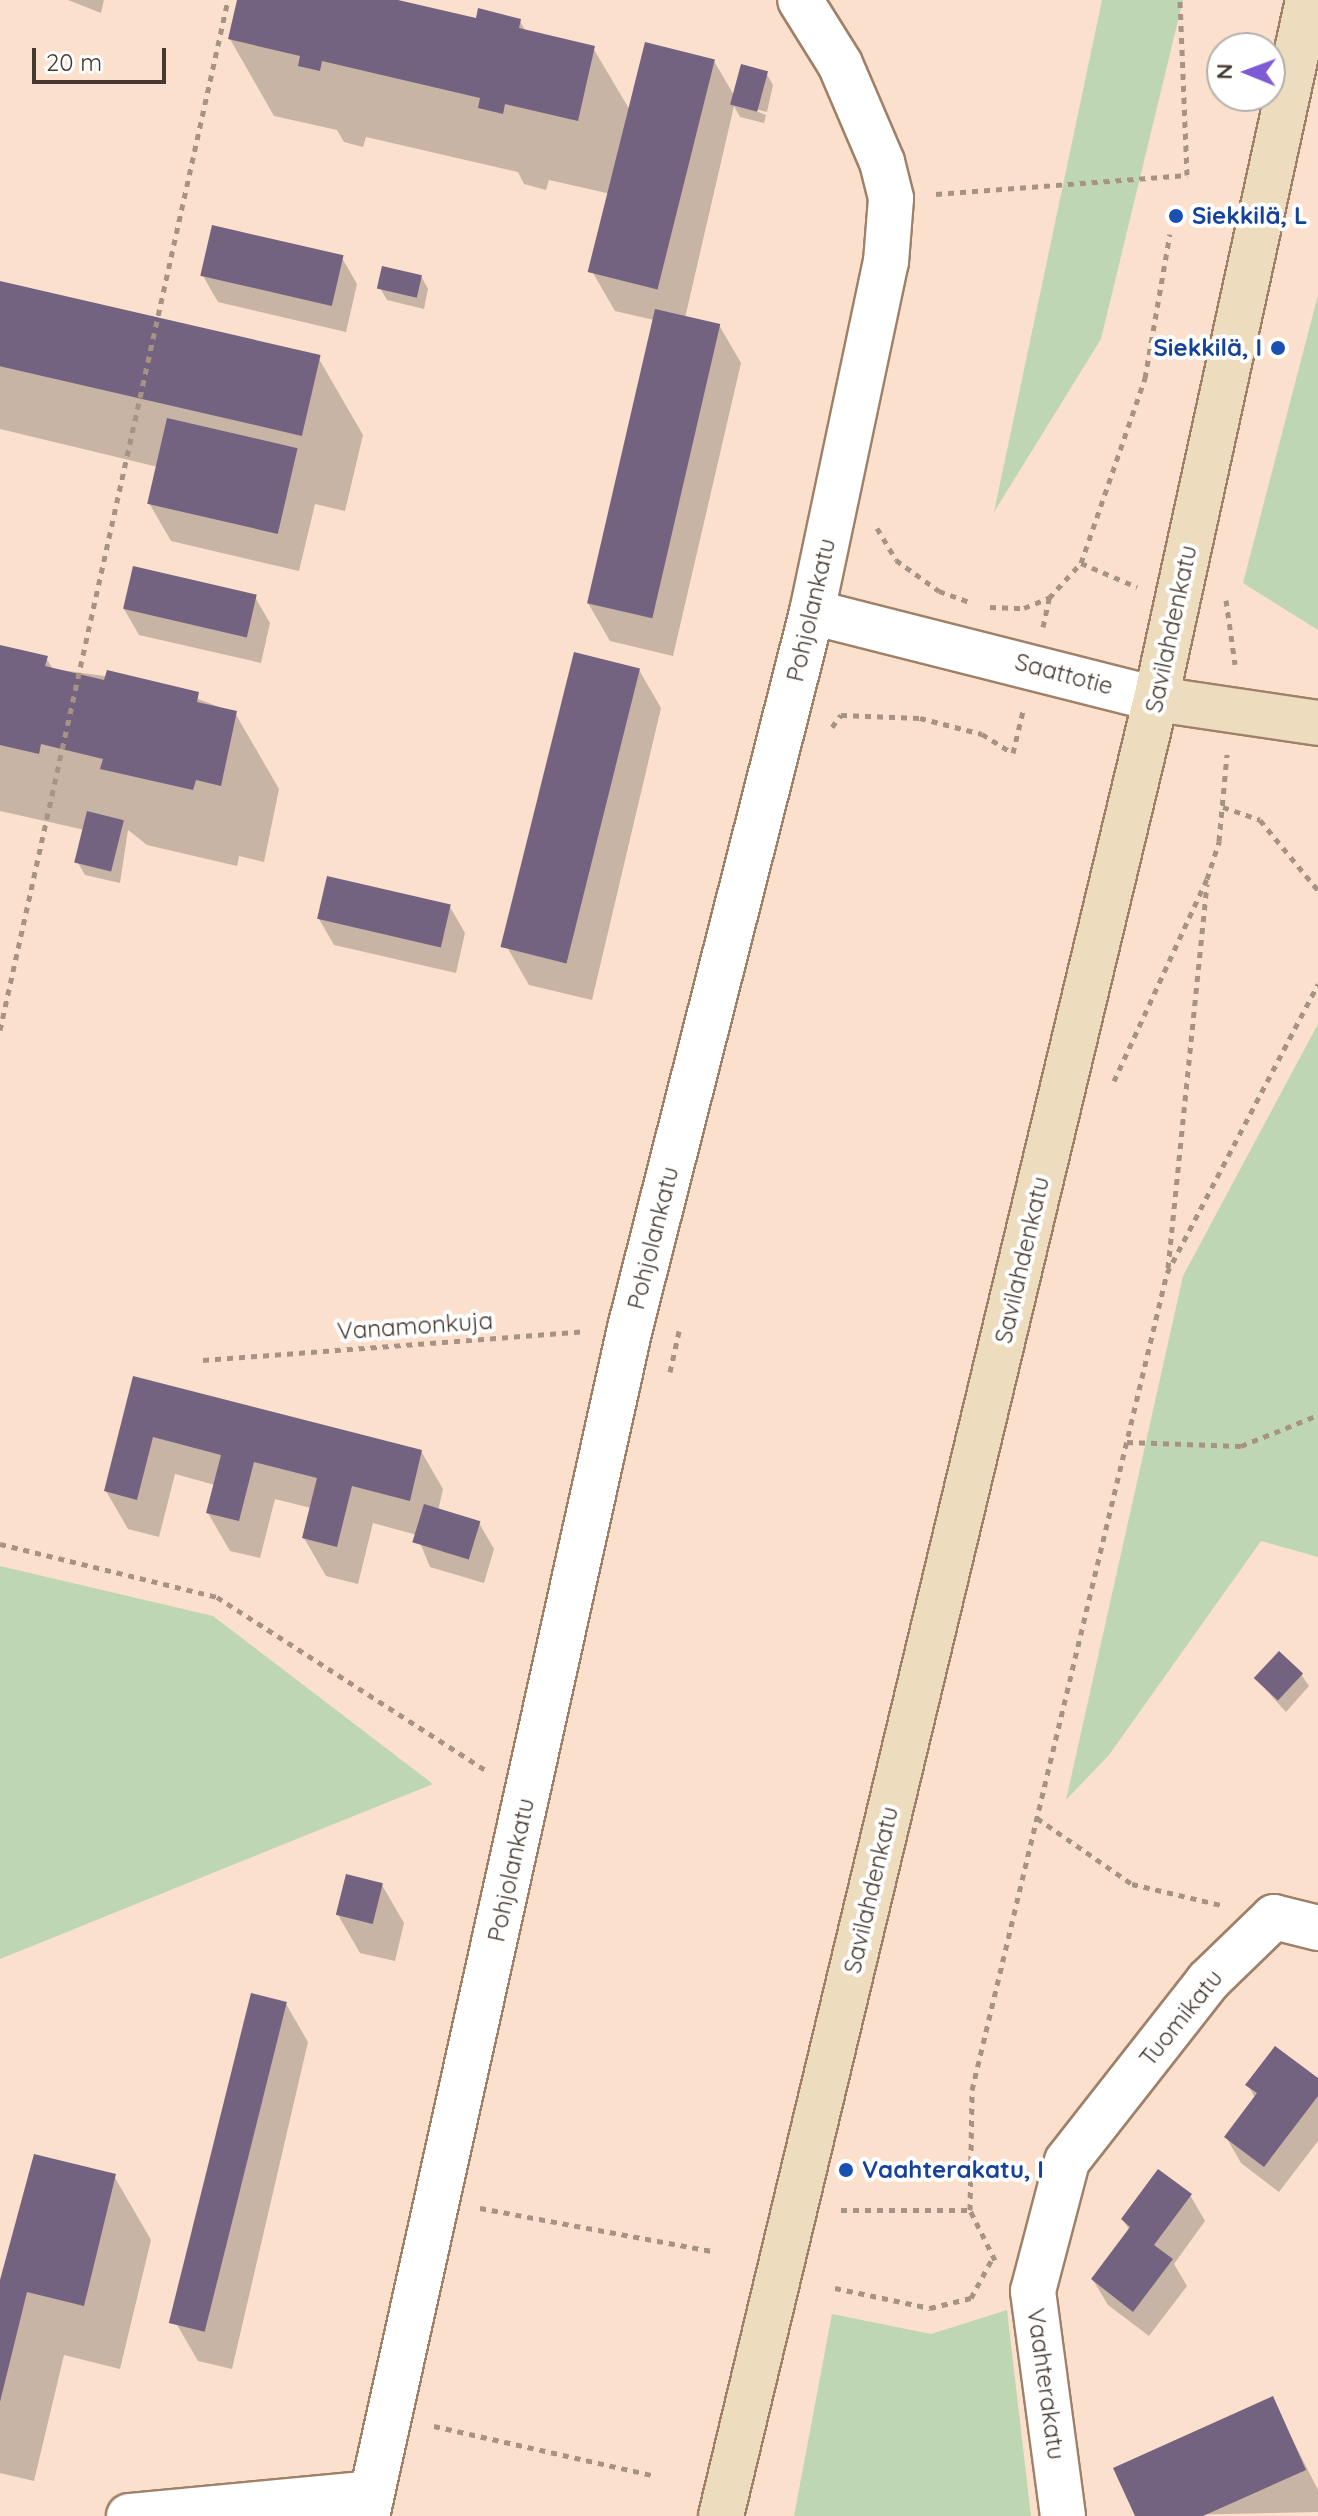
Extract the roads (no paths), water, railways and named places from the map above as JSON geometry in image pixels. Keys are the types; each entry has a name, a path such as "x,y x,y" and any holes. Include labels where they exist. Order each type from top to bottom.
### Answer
{"main road":[{"name":"Savilahdenkatu","path":"721,2516 1156,699 1308,0"},
{"name":"Saattotie","path":"1156,699 1318,723"}],"street":[{"name":"Pohjolankatu","path":"129,2516 369,2505 386,2434 460,2204 527,1797 630,1328 812,612 886,262 891,198 840,64 800,0"},
{"name":"Saattotie","path":"812,612 1156,699"},
{"name":"Tuomikatu","path":"1067,2161 1208,1981 1274,1917 1318,1928"},
{"name":"Vaahterakatu","path":"1063,2516 1033,2291 1067,2161"}],"place":[{"name":"Siekkilä, L","path":"1176,216"},
{"name":"Siekkilä, I","path":"1278,348"},
{"name":"Vaahterakatu, I","path":"846,2170"}]}
